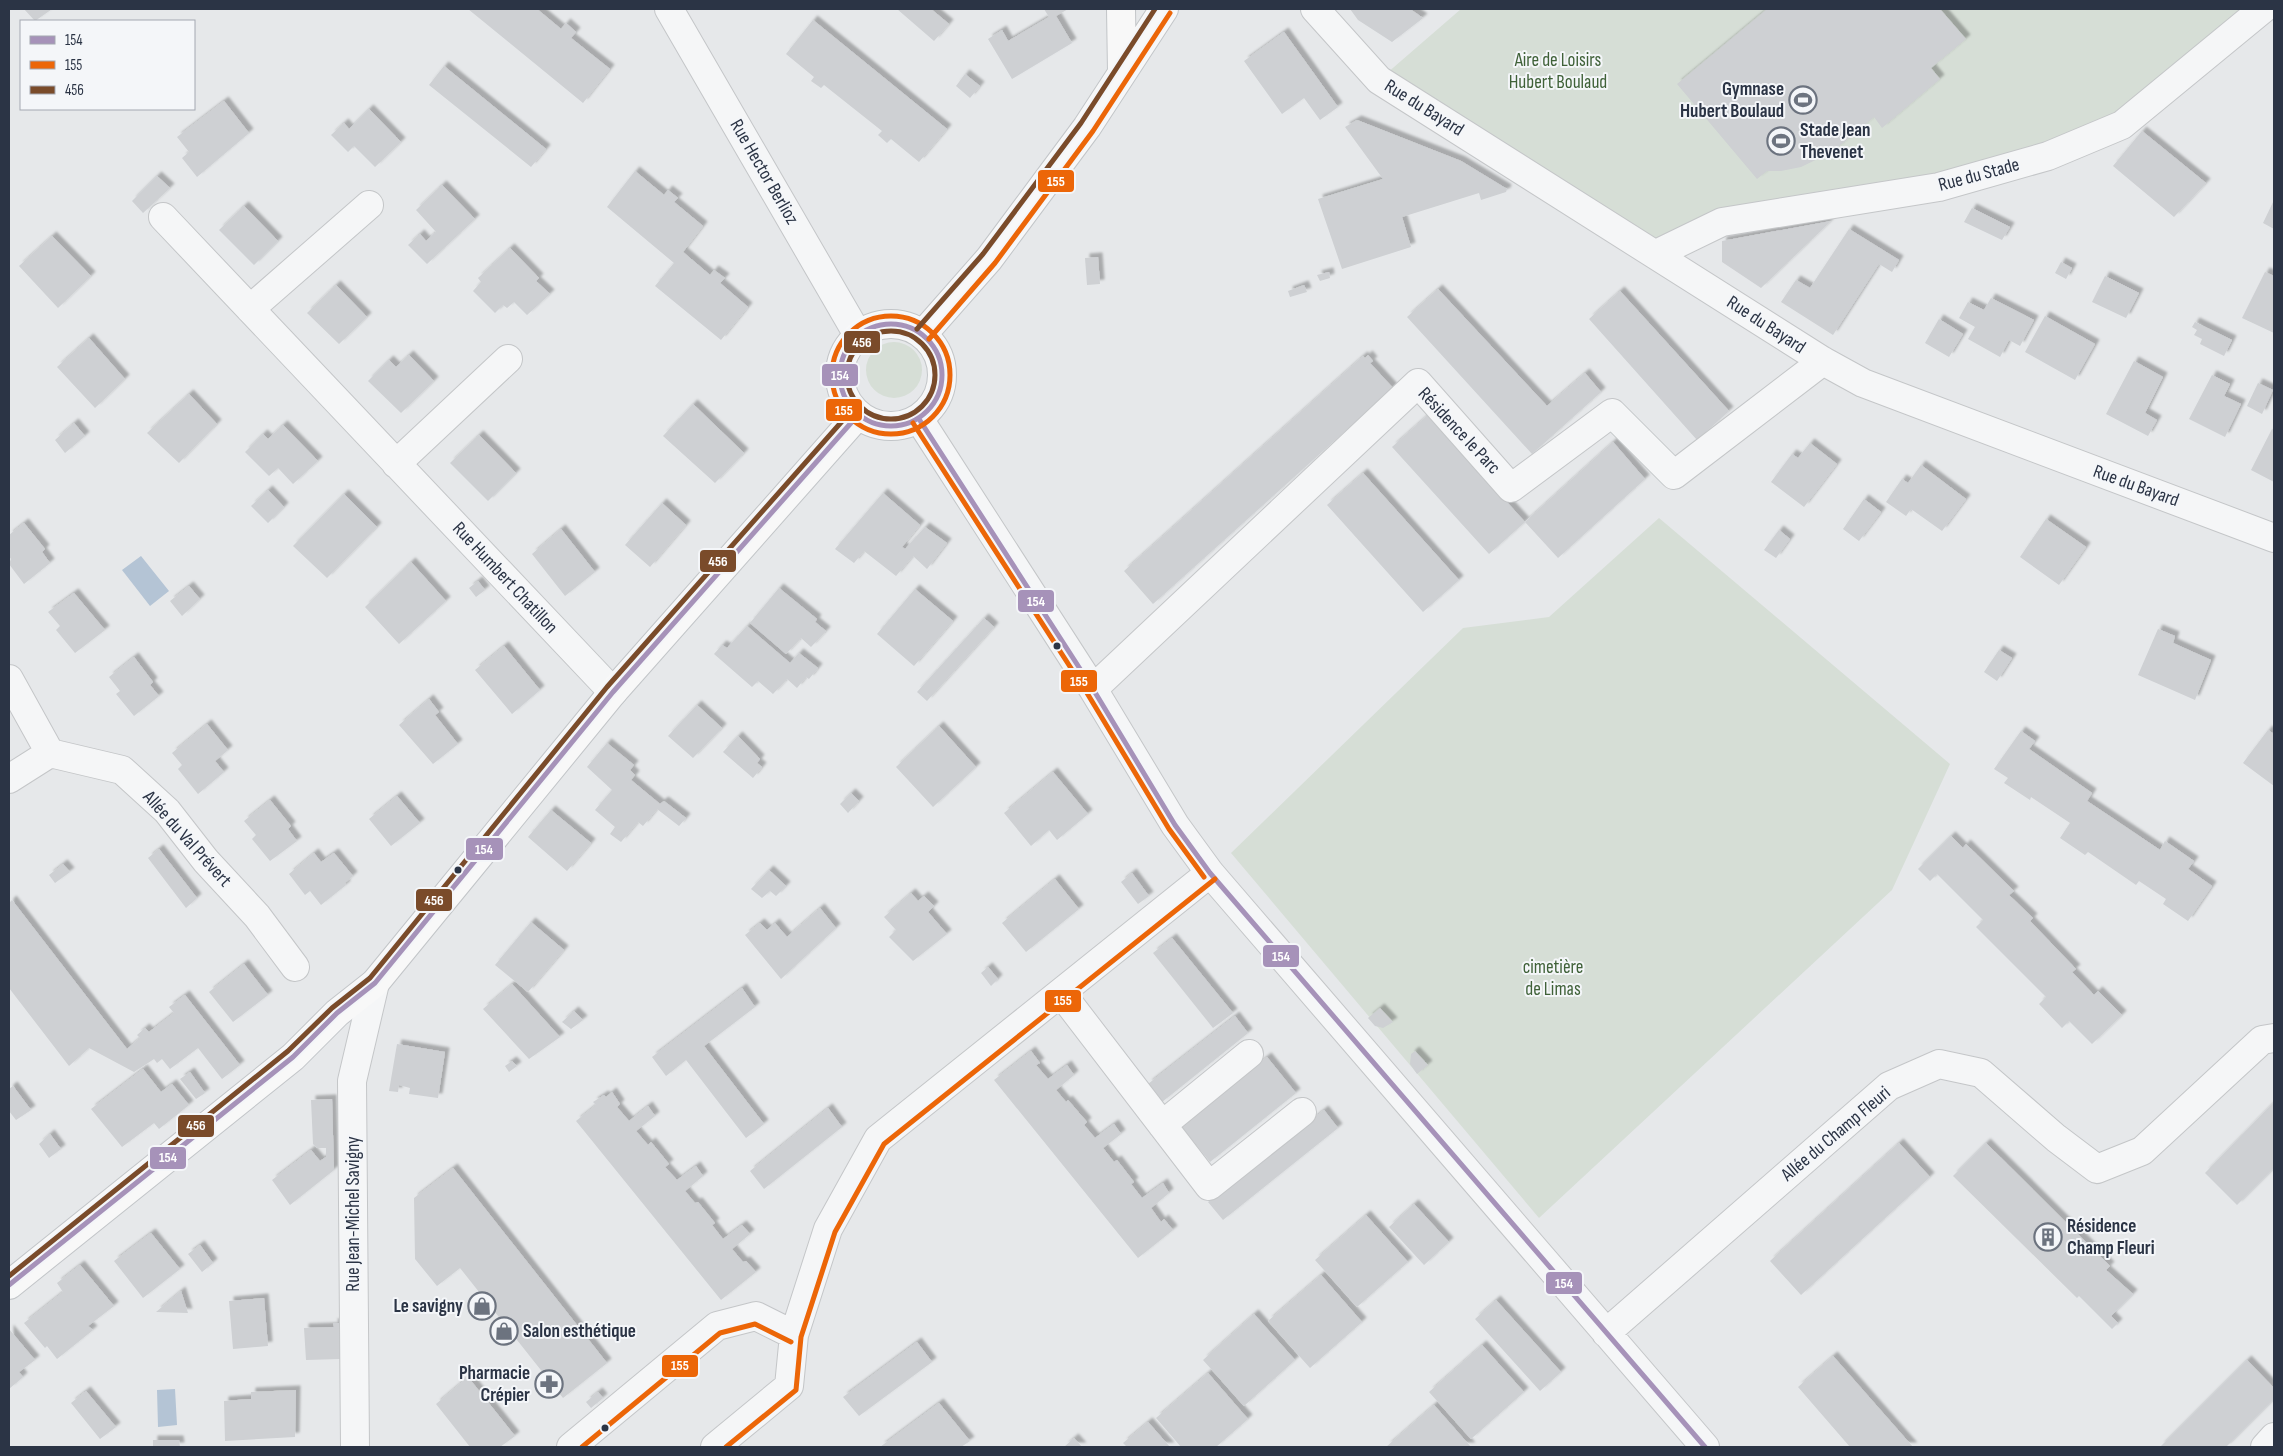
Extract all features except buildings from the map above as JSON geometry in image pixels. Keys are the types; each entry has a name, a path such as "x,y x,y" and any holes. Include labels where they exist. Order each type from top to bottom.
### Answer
{"main road":[{"path":"1121,9 1122,72"},
{"path":"923,334 989,259 1087,127 1164,9"},
{"path":"891,323 908,326 923,334 934,346 941,361 943,377 940,394 931,408 919,419 904,425 888,426 872,423 858,415 848,404 842,390 839,375 844,353 858,335 873,326 891,323"},
{"path":"9,1285 293,1057 337,1013 375,983 613,692 858,415"}],"street":[{"name":"Rue Hector Berlioz","path":"669,9 858,335"},
{"name":"Rue du Bayard","path":"1315,9 1379,80 1822,361 1863,383 2274,538"},
{"name":"Rue du Stade","path":"1656,254 1722,222 1939,187 2048,156 2122,125 2263,9"},
{"path":"250,309 369,205"},
{"name":"Rue Humbert Chatillon","path":"163,217 613,692"},
{"path":"396,464 508,359"},
{"name":"Résidence le Parc","path":"1093,689 1418,383 1511,488 1612,413 1674,475 1822,361"},
{"path":"919,419 1093,689 1175,825 1210,873 1705,1447"},
{"path":"9,679 50,753 9,779"},
{"name":"Allée du Val Prévert","path":"50,753 122,770 167,811 206,860 257,916 295,967"},
{"path":"715,1447 789,1386 794,1335 828,1230 878,1139 1210,873"},
{"name":"Rue Jean-Michel Savigny","path":"355,1447 352,1080 375,983"},
{"path":"1062,993 1209,1186 1302,1112"},
{"name":"Allée du Champ Fleuri","path":"1606,1333 1889,1086 1939,1064 1981,1073 2056,1138 2097,1169 2142,1151 2262,1040 2274,1038"},
{"path":"1162,1125 1249,1054"},
{"path":"571,1447 718,1326 756,1316 794,1335"},
{"path":"2265,1447 2274,1437"}],"green space":[{"name":"Stade Jean Thevenet","path":"1461,9 2263,9 2179,80 2048,156 1722,222 1656,254 1379,80"},
{"path":"894,342 905,344 914,350 920,359 922,370 920,381 914,390 905,396 894,398 883,396 874,390 868,381 866,370 868,359 874,350 883,344"},
{"name":"cimetière de Limas","path":"1659,518 1950,764 1892,890 1539,1218 1231,853 1463,628 1549,617"}],"water":[{"path":"141,556 169,591 150,606 122,570"},
{"path":"175,1389 177,1425 158,1427 157,1390"}],"transit line":[{"name":"456","path":"917,329 983,254 1081,123 1155,9"},
{"name":"155","path":"929,339 995,263 1093,131 1170,13"},
{"name":"155","path":"891,316 903,317 914,321 933,333 945,352 949,363 950,375 949,387 945,398 933,417 914,429 903,433 891,434 879,433 868,429 849,417 837,398 833,387 832,375 833,363 837,352 849,333 868,321 879,317 891,316"},
{"name":"154","path":"891,324 911,327 920,332 934,346 939,355 942,375 939,395 934,404 920,418 911,423 891,426 871,423 862,418 848,404 843,395 840,375 843,355 848,346 862,332 871,327 891,324"},
{"name":"456","path":"891,331 908,334 922,344 932,358 935,375 932,392 922,406 908,416 891,419 874,416 860,406 850,392 847,375 850,358 860,344 874,334 891,331"},
{"name":"456","path":"9,1276 288,1051 332,1008 370,978 607,687 852,410"},
{"name":"154","path":"9,1285 293,1057 337,1013 375,983 613,692 858,415"},
{"name":"154","path":"919,419 1093,689 1175,825 1210,873 1705,1447"},
{"name":"155","path":"913,423 1087,693 1169,829 1204,877"},
{"name":"155","path":"726,1447 796,1390 801,1337 835,1232 884,1144 1215,879"},
{"name":"155","path":"582,1447 720,1333 755,1324 791,1342"}],"place":[{"name":"Gymnase Hubert Boulaud","path":"1803,100"},
{"name":"Stade Jean Thevenet","path":"1781,141"},
{"name":"Résidence Champ Fleuri","path":"2048,1237"},
{"name":"Le savigny","path":"482,1306"},
{"name":"Salon esthétique","path":"504,1331"},
{"name":"Pharmacie Crépier","path":"549,1384"}],"park label":[{"name":"Aire de Loisirs Hubert Boulaud","path":"1558,71"}]}
